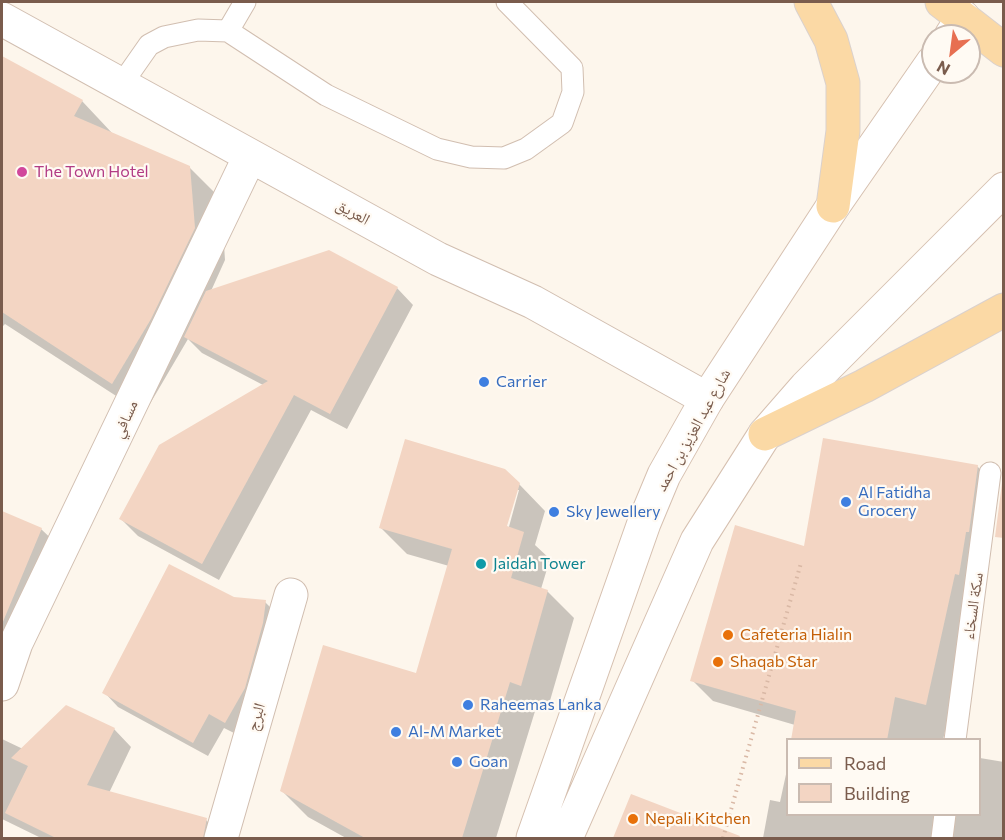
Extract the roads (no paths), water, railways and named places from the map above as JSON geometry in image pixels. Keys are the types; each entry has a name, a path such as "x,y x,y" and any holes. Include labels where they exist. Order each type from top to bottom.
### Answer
{"main road":[{"path":"811,2 831,40 843,83 843,130 833,206"},
{"path":"964,12 1004,50"},
{"path":"765,434 864,386 1004,310"}],"street":[{"name":"العريق","path":"2,19 438,259 532,302 707,399"},
{"name":"شارع عبد العزيز بن احمد","path":"533,838 644,523 664,475 707,399 833,206 921,79"},
{"name":"مسافي","path":"2,684 9,640 250,156"},
{"path":"566,838 697,541 765,434 806,387 1004,189"},
{"name":"البرج","path":"221,838 291,596"}],"lane":[{"path":"228,31 245,2"},
{"path":"121,85 149,45 164,37 198,30 228,31 326,95 437,149 471,157 504,158 526,149 562,123 573,92 572,68 507,2"},
{"name":"سكة السخاء","path":"955,738 990,473"},
{"path":"942,838 945,816"}],"place":[{"name":"The Town Hotel","path":"22,172"},
{"name":"Carrier","path":"484,382"},
{"name":"Al Fatidha Grocery","path":"846,502"},
{"name":"Sky Jewellery","path":"554,512"},
{"name":"Jaidah Tower","path":"481,564"},
{"name":"Cafeteria Hialin","path":"728,635"},
{"name":"Shaqab Star","path":"718,662"},
{"name":"Raheemas Lanka","path":"468,705"},
{"name":"Al-M Market","path":"396,732"},
{"name":"Goan","path":"457,762"},
{"name":"Nepali Kitchen","path":"633,819"}]}
